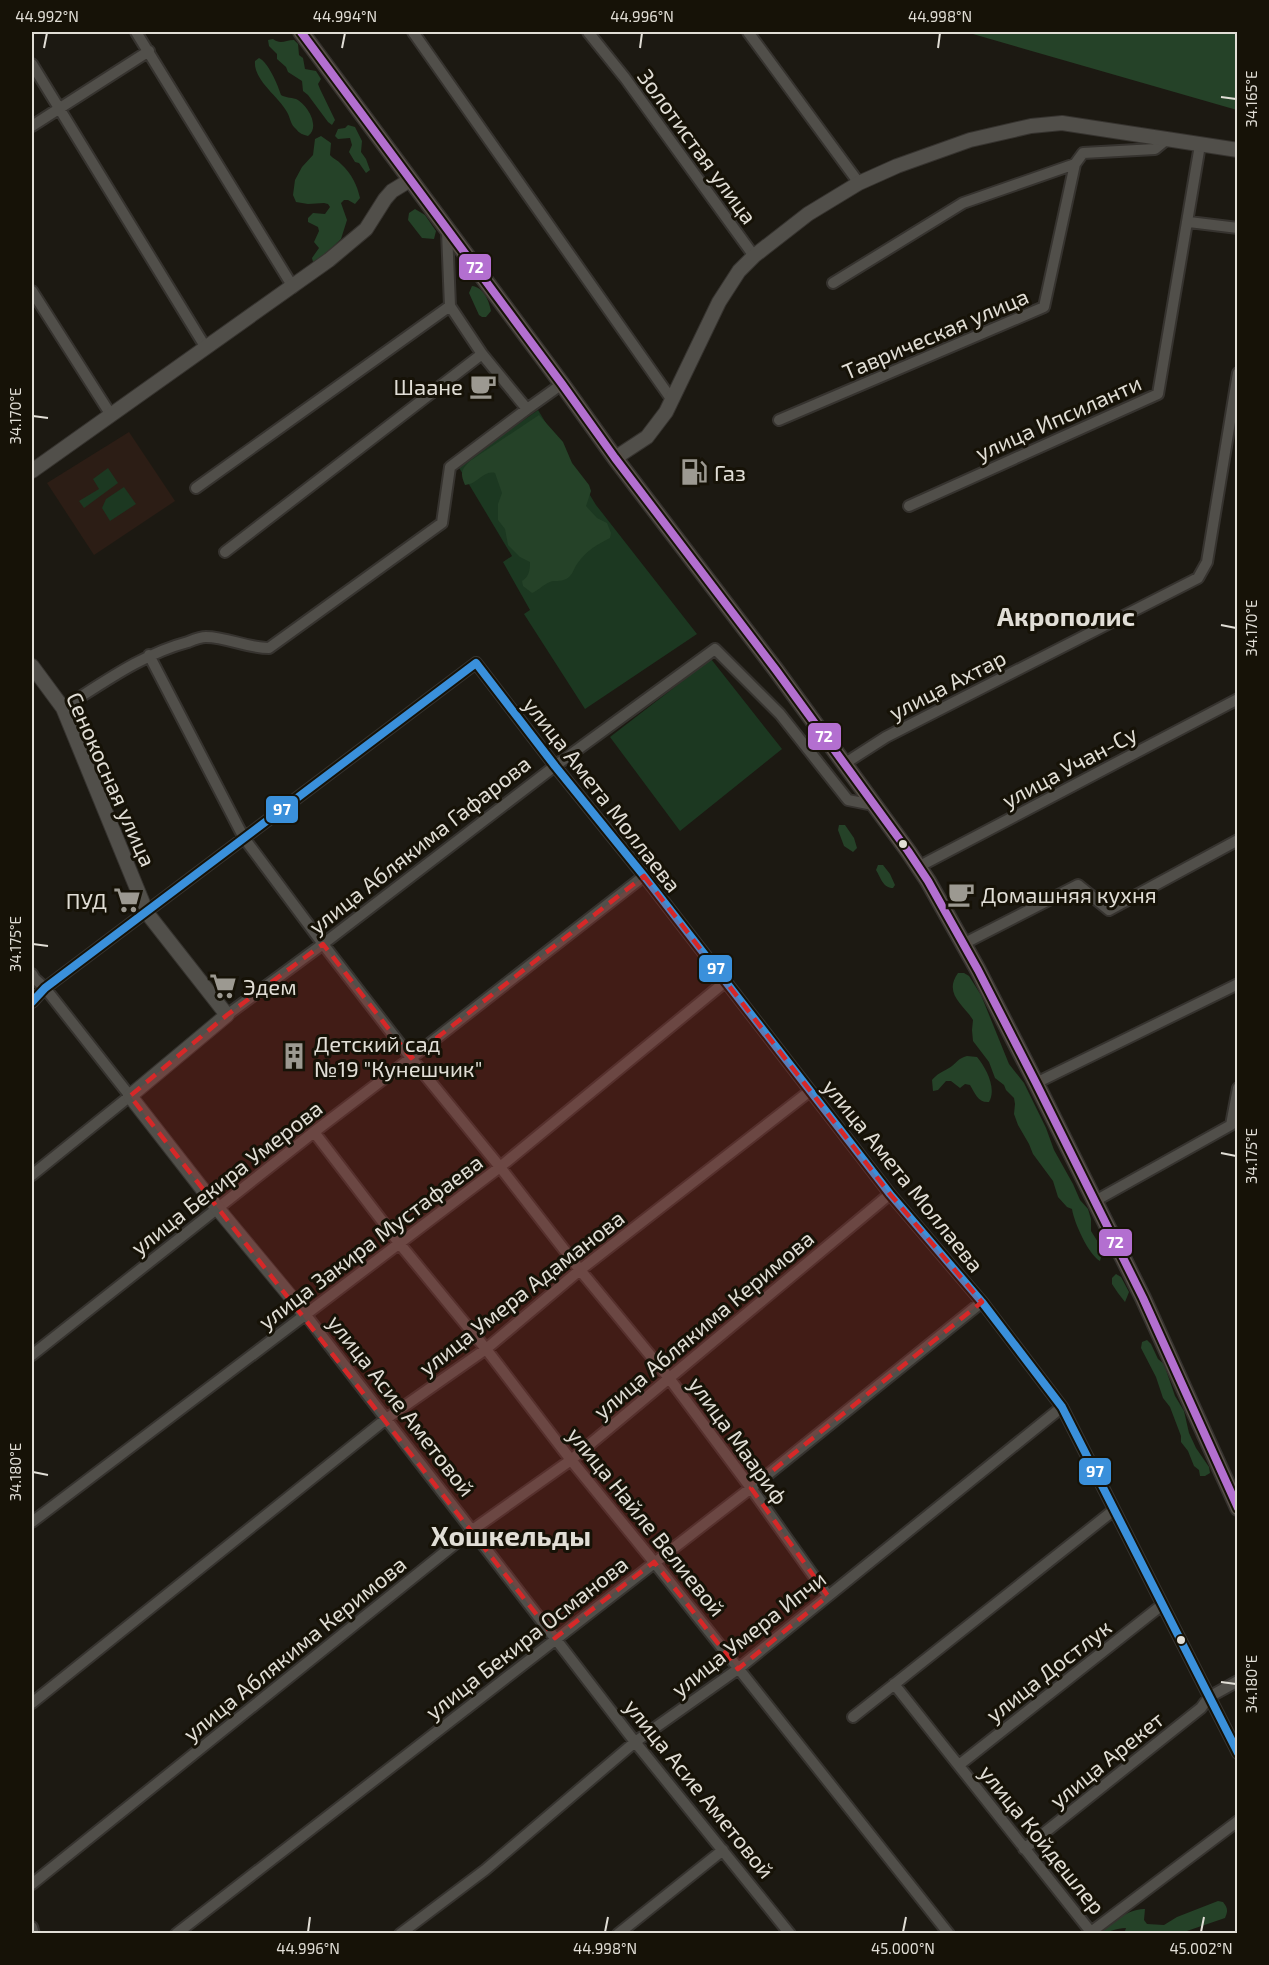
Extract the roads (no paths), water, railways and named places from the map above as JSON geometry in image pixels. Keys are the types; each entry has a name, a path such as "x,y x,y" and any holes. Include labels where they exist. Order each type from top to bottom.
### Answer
{"main road":[{"path":"300,32 615,458 763,652 928,881 1036,1083 1095,1201 1168,1351 1238,1508"},
{"path":"615,458 647,437 666,412 719,302 739,271 754,256 808,214 859,183 897,166 970,140 1031,126 1062,123 1238,150"},
{"path":"32,471 293,287 366,229 392,191 410,180"},
{"name":"Сенокосная улица","path":"32,666 63,708 147,913"},
{"path":"147,913 227,1015"},
{"name":"улица Аблякима Гафарова","path":"130,1096 227,1015"},
{"name":"улица Асие Аметовой","path":"130,1096 218,1209 305,1314"}],"street":[{"path":"136,32 293,287"},
{"path":"413,32 672,400"},
{"name":"Золотистая улица","path":"588,32 625,78 754,256"},
{"path":"748,32 859,183"},
{"path":"32,126 149,51"},
{"path":"32,64 206,348"},
{"path":"833,283 963,203 1075,164 1083,153 1155,149 1166,140"},
{"name":"улица Ипсиланти","path":"909,506 1158,394 1189,222 1200,145"},
{"name":"Таврическая улица","path":"779,420 1044,307 1075,164"},
{"path":"1189,222 1238,228"},
{"path":"447,231 450,306 482,354 527,409"},
{"path":"32,291 111,416"},
{"path":"195,488 450,306"},
{"path":"225,552 482,354"},
{"name":"улица Ахтар","path":"844,764 886,737 1198,578 1207,562 1238,373"},
{"path":"63,708 166,647 205,637 254,648 269,648 442,523 450,467 562,384"},
{"name":"улица Аблякима Гафарова","path":"227,1015 555,766 715,649 780,714 848,800 873,805"},
{"name":"улица Маариф","path":"149,655 244,838 411,1058 669,1378 828,1596"},
{"name":"улица Амета Моллаева","path":"244,838 476,663 890,1194 982,1302 1062,1407 1238,1753"},
{"name":"улица Учан-Су","path":"918,867 1238,699"},
{"path":"32,1002 45,988 244,838"},
{"path":"963,944 1078,885 1109,910 1238,840"},
{"name":"улица Бекира Умерова","path":"32,1355 644,876"},
{"name":"улица Асие Аметовой","path":"32,974 130,1096"},
{"name":"улица Закира Мустафаева","path":"32,1522 500,1167 725,982"},
{"path":"1036,1083 1238,984"},
{"path":"1095,1201 1231,1125 1238,1088"},
{"name":"улица Умера Адаманова","path":"32,1703 386,1419 486,1349 580,1270 810,1091"},
{"name":"улица Аблякима Гафарова","path":"32,1174 130,1096"},
{"name":"улица Найле Велиевой","path":"314,1132 399,1243 486,1349 571,1460 949,1934"},
{"name":"улица Аблякима Керимова","path":"32,1884 471,1531 571,1460 890,1194"},
{"name":"улица Бекира Османова","path":"176,1934 751,1488 982,1302"},
{"name":"улица Асие Аметовой","path":"305,1314 635,1742 790,1934"},
{"name":"улица Умера Ипчи","path":"400,1934 485,1870 635,1742 738,1669 1062,1407"},
{"path":"853,1717 1114,1510"},
{"name":"улица Достлук","path":"959,1765 1162,1605"},
{"name":"улица Арекет","path":"1024,1849 1201,1708 1209,1697 1238,1681"},
{"name":"улица Койдешлер","path":"894,1684 1090,1933 1238,1821"},
{"path":"618,1934 723,1850"},
{"path":"32,1927 34,1934"}],"place":[{"name":"Шаане","path":"483,386"},
{"name":"Газ","path":"694,472"},
{"name":"Домашняя кухня","path":"961,894"},
{"name":"ПУД","path":"127,900"},
{"name":"Эдем","path":"223,986"},
{"name":"Детский сад №19 \"Кунешчик\"","path":"294,1056"}],"district":[{"name":"Акрополис","path":"1066,615"},
{"name":"Хошкельды","path":"511,1535"}]}
